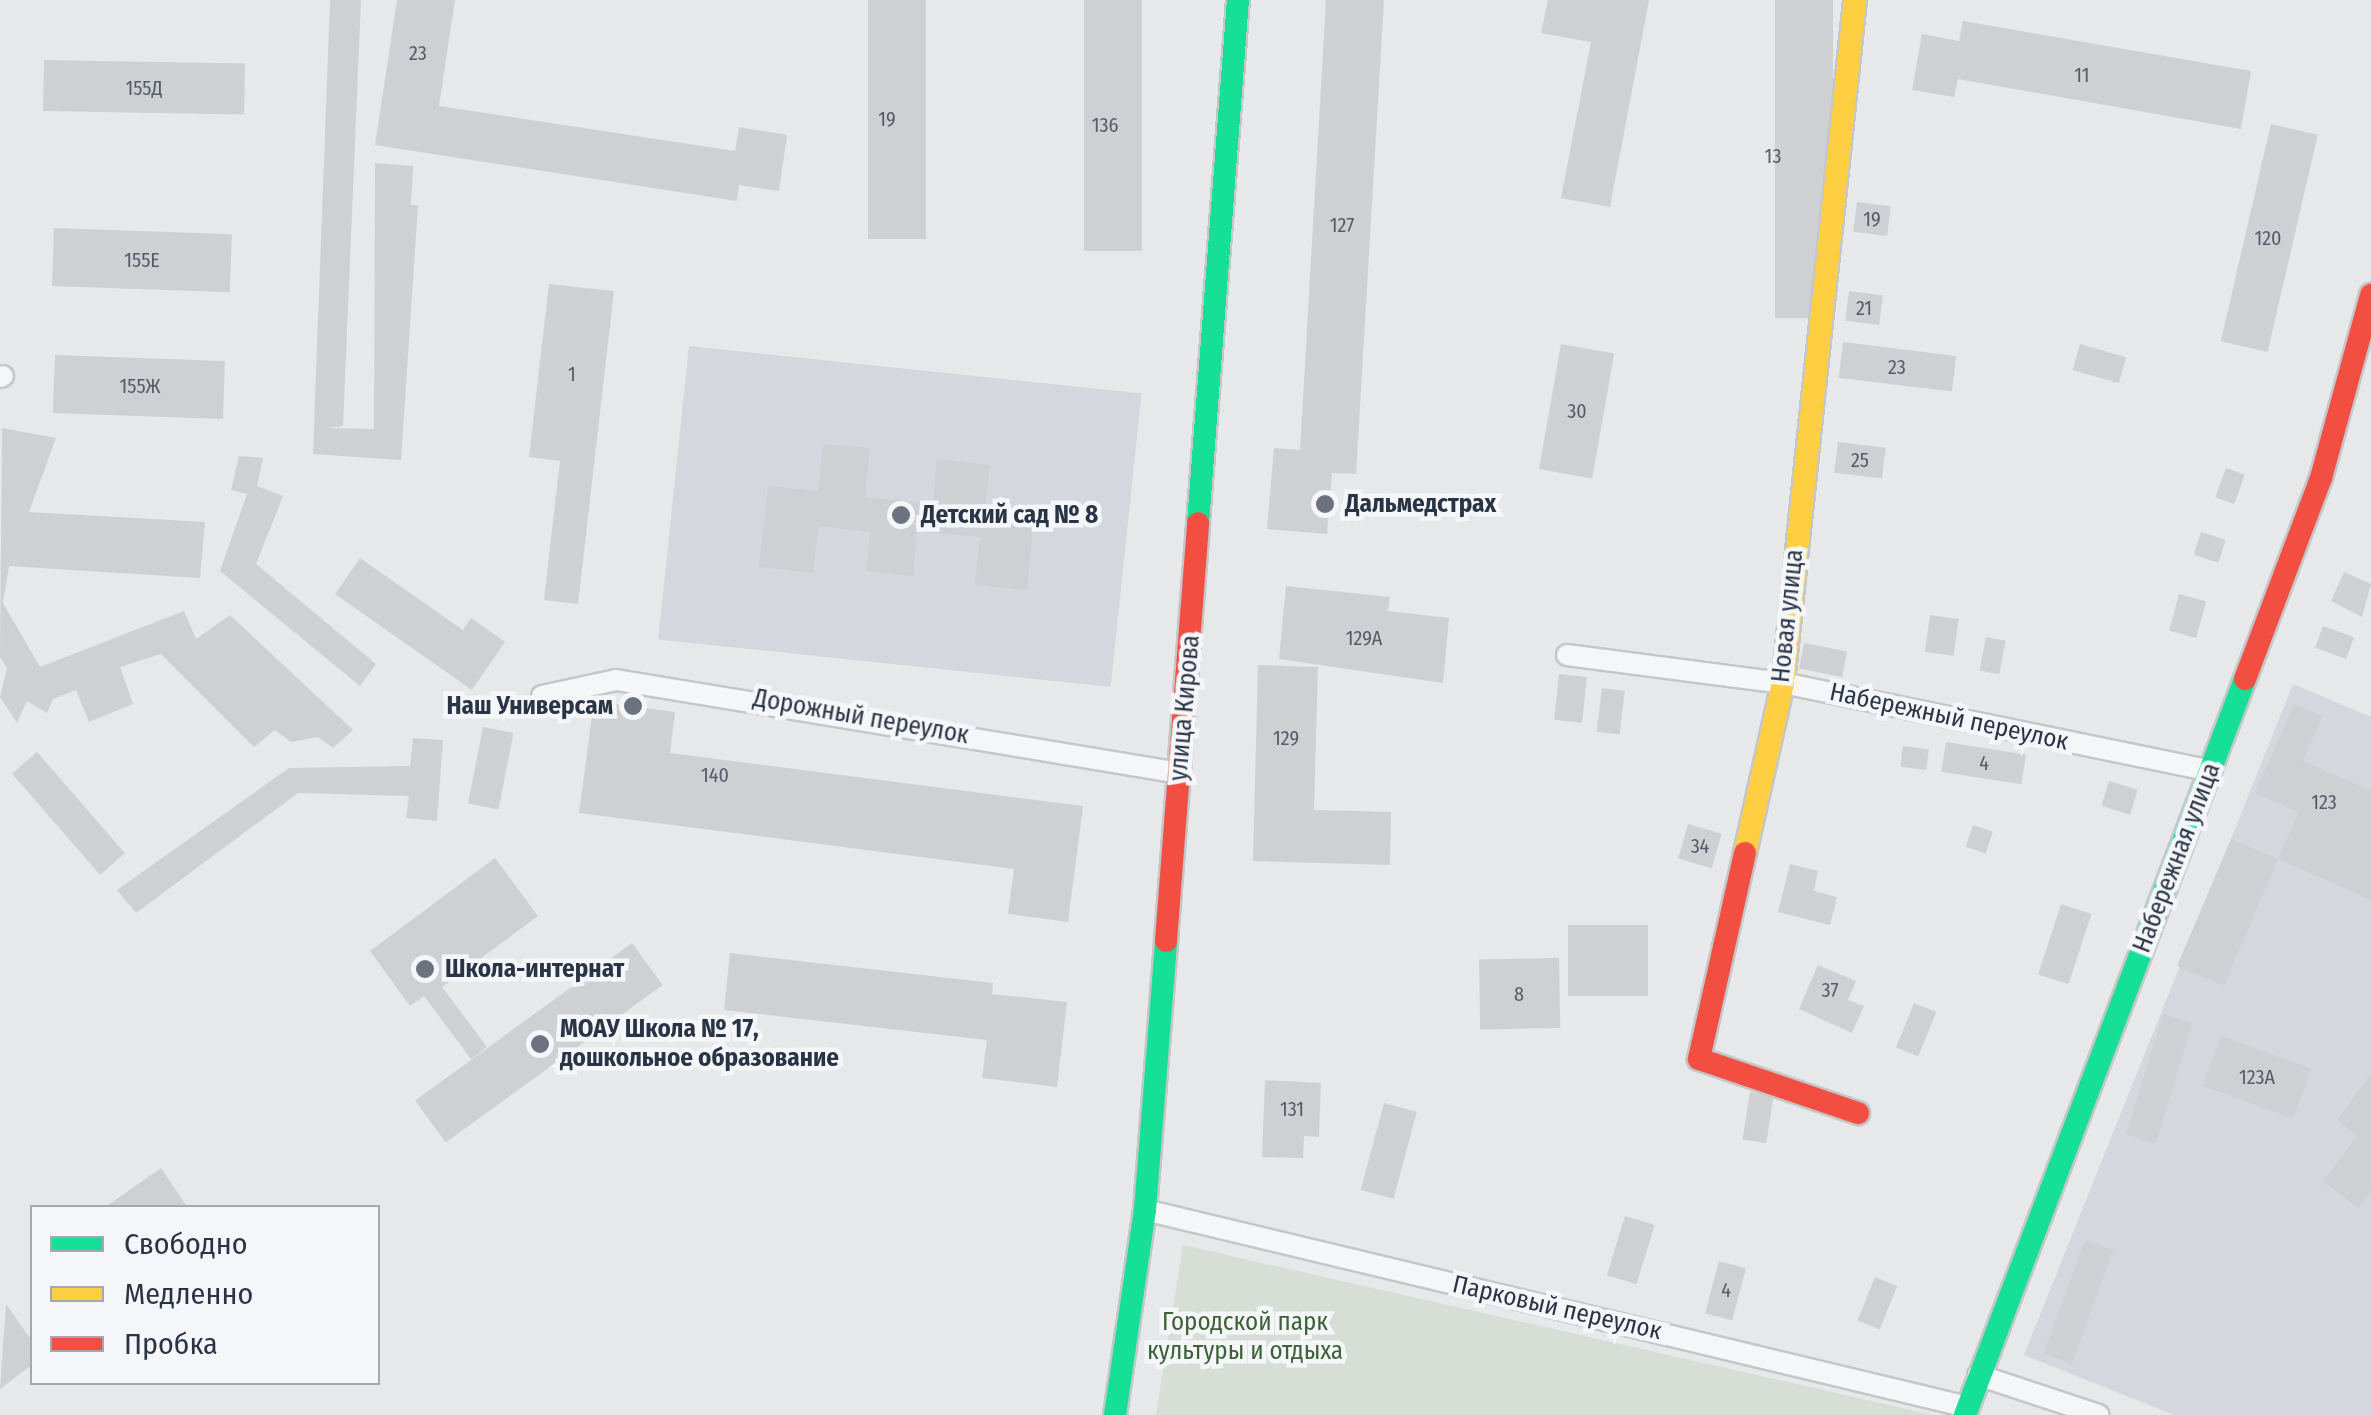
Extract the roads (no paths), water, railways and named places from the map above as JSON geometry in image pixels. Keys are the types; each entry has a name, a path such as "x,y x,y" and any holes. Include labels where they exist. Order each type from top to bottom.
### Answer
{"street":[{"name":"улица Кирова","path":"1115,1415 1145,1210 1238,0"},
{"name":"Новая улица","path":"1854,0 1782,682 1699,1059 1858,1112"},
{"name":"Набережная улица","path":"1966,1411 2321,478 2371,295"},
{"name":"Набережный переулок","path":"1567,655 1782,682 2211,772"},
{"name":"Дорожный переулок","path":"542,696 616,680 1180,773"},
{"name":"Парковый переулок","path":"1145,1210 1966,1411"},
{"path":"1978,1375 2099,1415"}],"place":[{"name":"Дальмедстрах","path":"1325,504"},
{"name":"Детский сад № 8","path":"901,515"},
{"name":"Наш Универсам","path":"633,706"},
{"name":"Школа-интернат","path":"425,969"},
{"name":"МОАУ Школа № 17, дошкольное образование","path":"540,1044"}],"park label":[{"name":"Городской парк культуры и отдыха","path":"1245,1338"}]}
